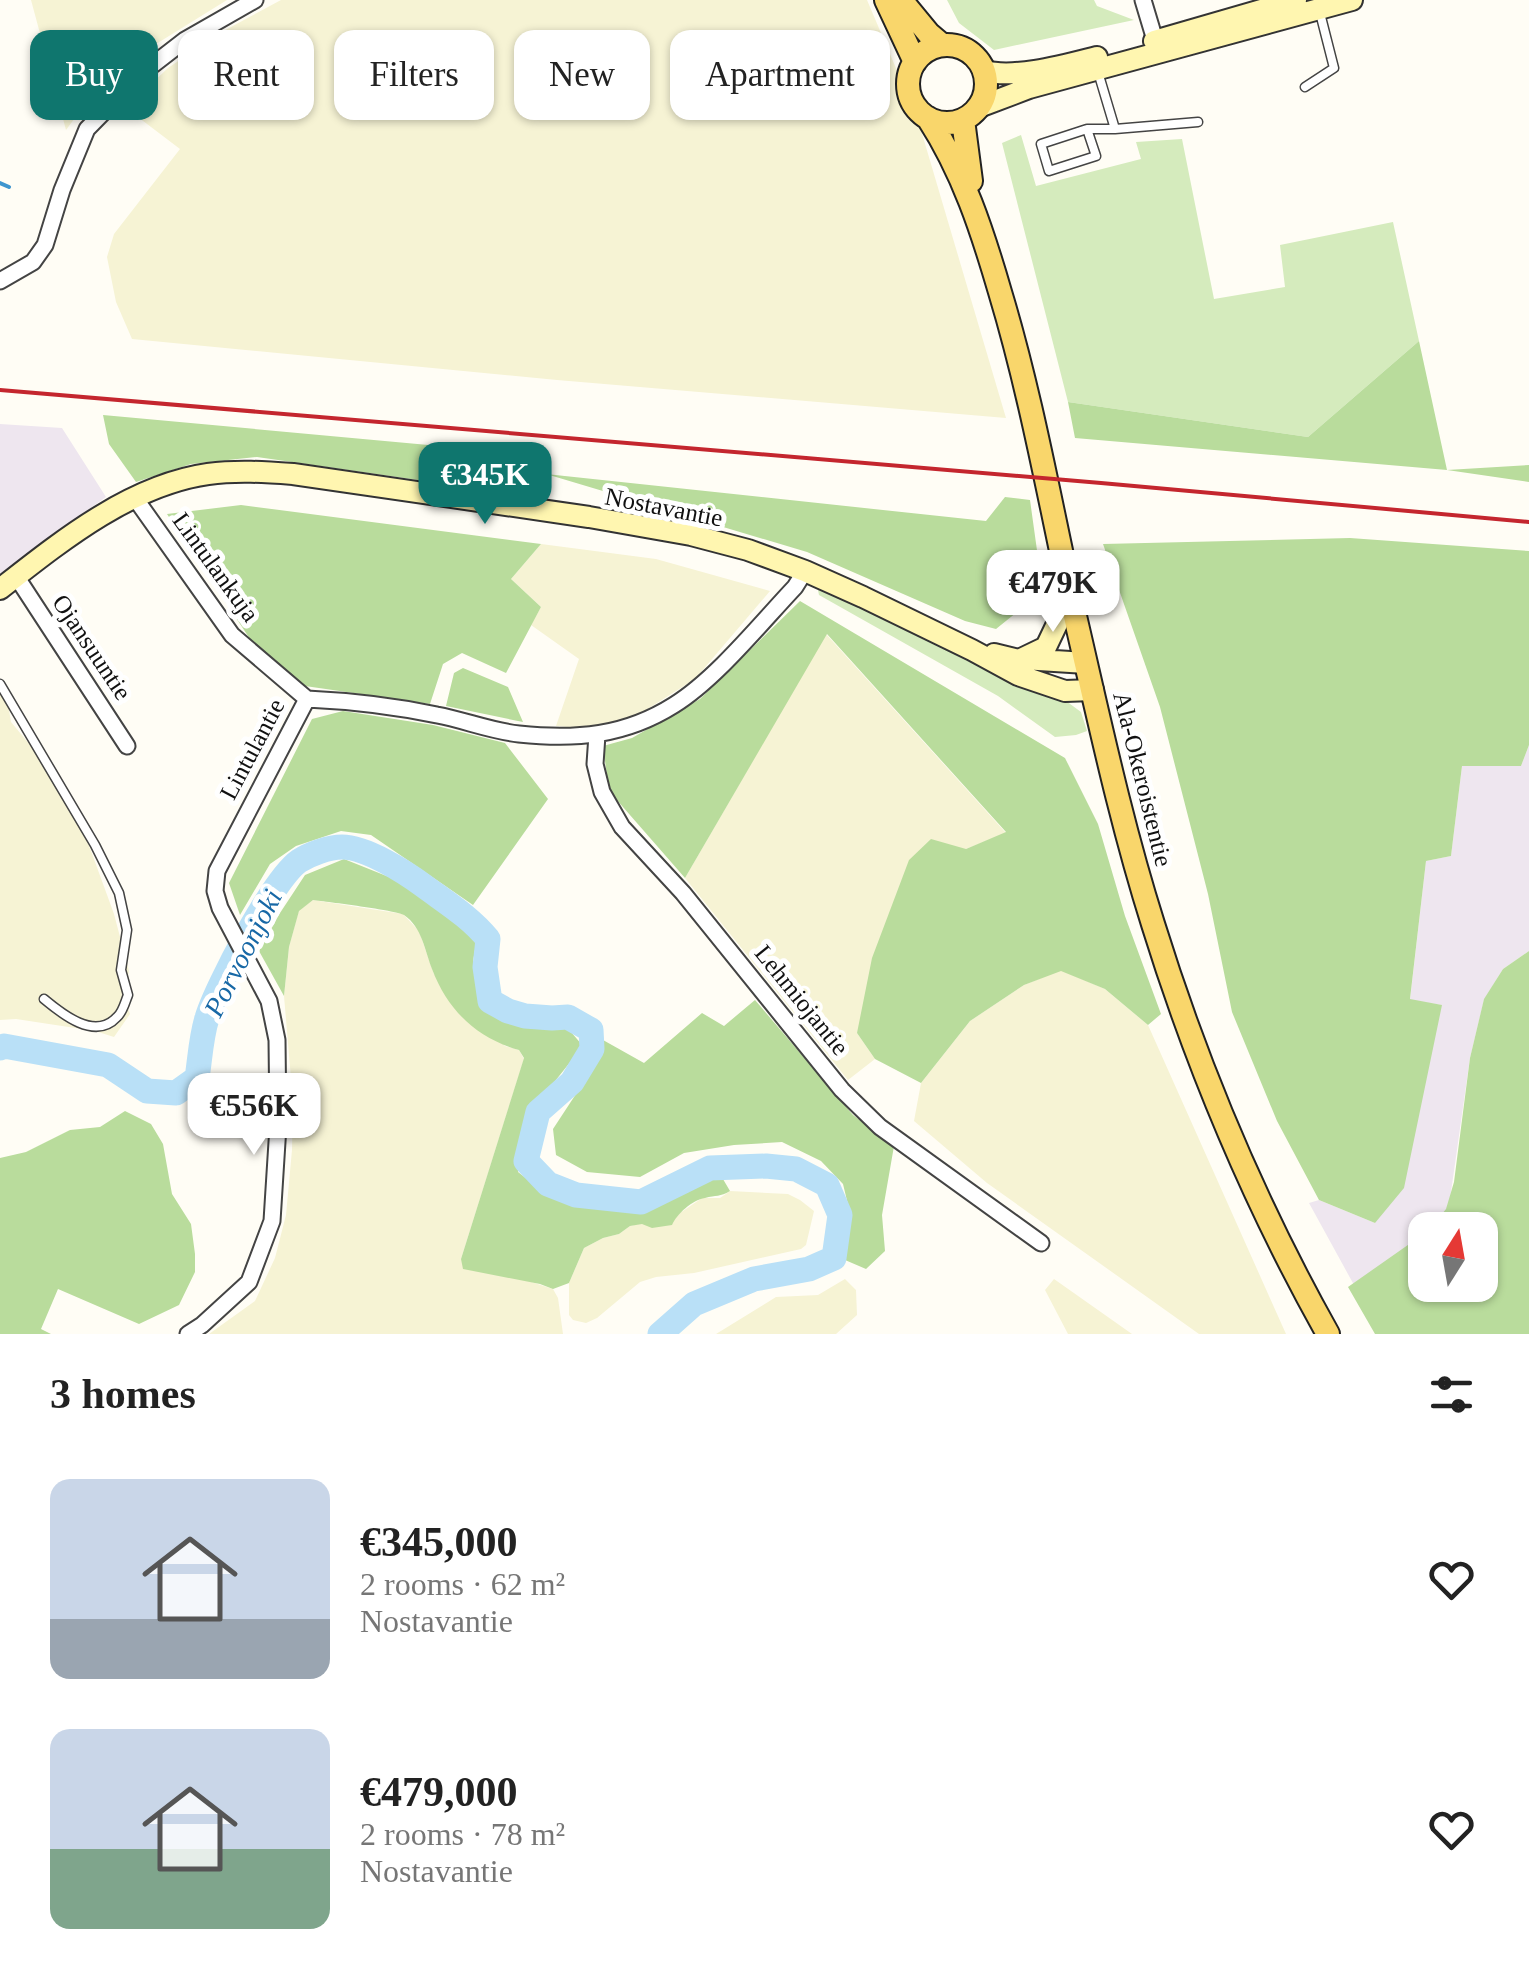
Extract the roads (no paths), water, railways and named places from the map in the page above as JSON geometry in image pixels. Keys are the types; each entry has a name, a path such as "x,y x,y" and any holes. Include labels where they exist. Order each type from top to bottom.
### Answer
{"main road":[{"path":"886,0 915,62"},
{"path":"901,0 942,45"},
{"path":"942,45 964,48 974,55 984,71 986,86 971,113 945,123 918,110 908,85 915,62 923,53 942,45"},
{"name":"Ala-Okeroistentie","path":"971,113 976,214"},
{"name":"Ala-Okeroistentie","path":"928,118 944,142 976,214 1020,361 1092,690 1152,922 1191,1036 1252,1184 1328,1334"}],"street":[{"path":"0,281 33,262 45,244 87,130 140,74 185,40 255,0"},
{"path":"1143,0 1157,48"},
{"path":"1157,48 1296,0"},
{"path":"971,113 1096,64 1318,5 1352,0"},
{"path":"984,71 1000,74 1096,64"},
{"name":"Nostavantie","path":"8,582 90,522 169,484 206,474 294,474 556,512 690,535 748,550 804,571 1018,675 1065,691 1092,690"},
{"name":"Lintulankuja","path":"135,498 232,635 307,699"},
{"path":"1018,660 1046,647 1057,624 1060,549"},
{"name":"Lintulantie","path":"188,1334 249,1282 272,1222 278,1126 277,1040 269,1001 215,891 216,871 307,699 433,714 518,734 597,735 636,726 703,684 795,587 804,571"},
{"name":"Ojansuuntie","path":"8,582 127,746"},
{"name":"Nostavantie","path":"972,650 1018,660 1086,663"},
{"name":"Lehmiojantie","path":"597,735 595,764 602,792 622,827 684,893 842,1090 880,1127 1041,1242"}],"lane":[{"path":"1305,87 1334,68 1318,5"},
{"path":"1096,64 1115,130"},
{"path":"1087,129 1096,156 1049,171 1040,144 1087,129 1198,122"},
{"path":"0,684 120,893 126,930 121,970 128,995 120,1015 108,1024 92,1026 67,1019 44,999"}],"waterway":[{"path":"0,183 9,187"},
{"name":"Porvoonjoki","path":"0,1048 108,1065 147,1091 176,1093 197,1078 203,1033 213,1003 247,934 288,871 303,858 331,848 352,848 373,856 450,904 488,939 485,967 490,1001 525,1016 568,1017 591,1030 592,1049 572,1082 538,1112 526,1161 548,1184 576,1195 641,1202 710,1168 766,1166 796,1169 827,1185 840,1215 834,1258 809,1269 754,1279 694,1304 660,1334"}],"railway":[{"path":"0,390 1529,522"}]}
